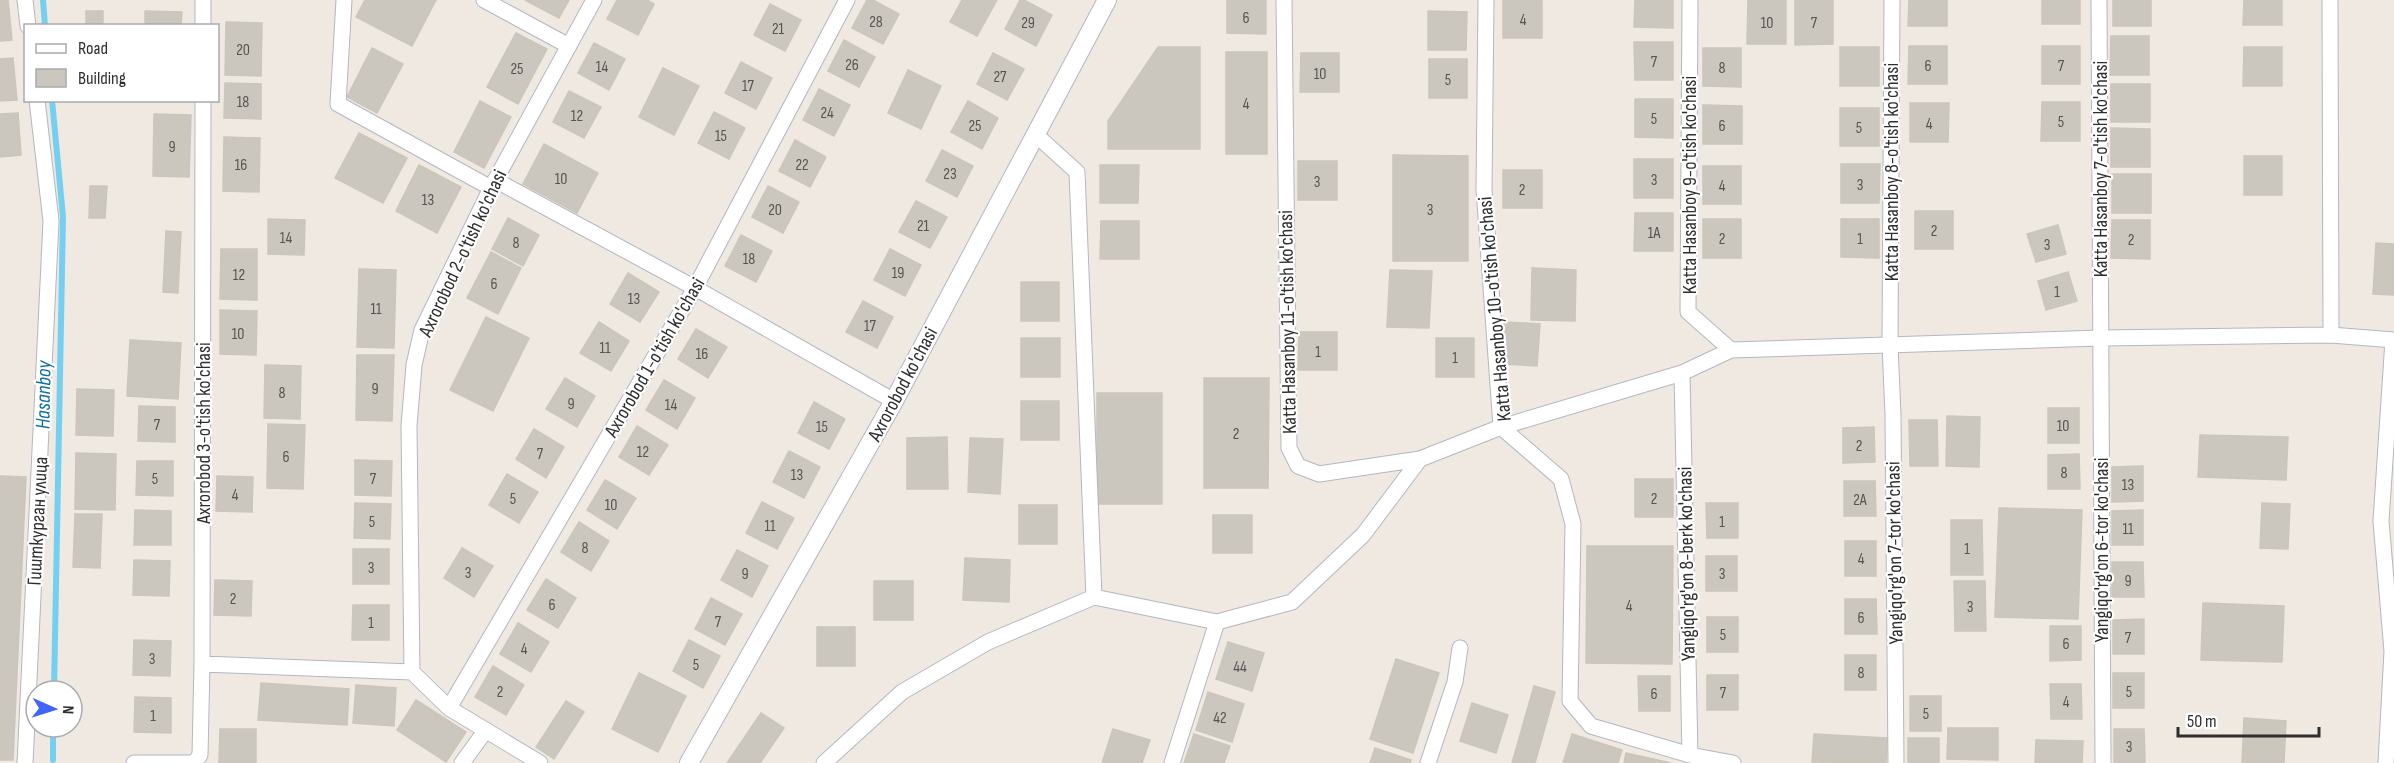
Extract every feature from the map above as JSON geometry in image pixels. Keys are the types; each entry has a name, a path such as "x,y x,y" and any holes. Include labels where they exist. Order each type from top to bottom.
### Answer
{"street":[{"path":"25,0 28,24"},
{"path":"203,0 203,24"},
{"path":"344,0 338,104 694,288 894,400"},
{"path":"484,0 569,46"},
{"name":"Axrorobod 2-o'tish ko'chasi","path":"412,672 409,426 414,364 422,330 493,184 594,0"},
{"name":"Axrorobod 1-o'tish ko'chasi","path":"449,708 694,288 847,0"},
{"name":"Axrorobod ko'chasi","path":"689,763 894,400 1107,0"},
{"name":"Katta Hasanboy 11-o'tish ko'chasi","path":"1284,0 1289,448 1298,466 1319,474 1420,459 1501,428 1682,373 1731,350"},
{"name":"Katta Hasanboy 10-o'tish ko'chasi","path":"1486,0 1484,189 1501,428 1561,479 1573,524 1570,701 1591,726 1690,755"},
{"name":"Katta Hasanboy 9-o'tish ko'chasi","path":"1690,0 1688,312 1731,350"},
{"name":"Katta Hasanboy 8-o'tish ko'chasi","path":"1890,344 1892,0"},
{"name":"Katta Hasanboy 7-o'tish ko'chasi","path":"2099,0 2100,338"},
{"path":"2330,0 2331,335"},
{"name":"Гишткурган улица","path":"25,763 51,221 37,102"},
{"name":"Axrorobod 3-o'tish ko'chasi","path":"134,763 193,763 200,755 203,102"},
{"path":"1035,134 1077,172 1094,597"},
{"path":"1731,350 2100,338 2331,335 2393,340 2391,424 2381,522 2392,651 2386,763"},
{"name":"Yangiqo'rg'on 6-tor ko'chasi","path":"2100,338 2103,763"},
{"name":"Yangiqo'rg'on 7-tor ko'chasi","path":"1890,344 1893,415 1896,763"},
{"name":"Yangiqo'rg'on 8-berk ko'chasi","path":"1682,373 1690,755"},
{"path":"824,763 902,692 988,642 1094,597 1216,622 1292,602 1363,535 1420,459"},
{"path":"1172,763 1216,622"},
{"path":"1428,763 1455,682 1460,648"},
{"path":"202,664 412,672 449,708 540,763"},
{"path":"462,763 486,730"},
{"path":"1690,755 1733,763"}],"building":[{"path":"0,0 8,0 12,40 0,41"},
{"path":"365,0 436,0 412,46 356,17"},
{"path":"525,0 569,0 559,18"},
{"path":"617,0 647,0 654,4 638,35 607,19"},
{"path":"867,0 873,0 899,14 883,44 852,28"},
{"path":"962,0 997,0 977,36 950,22"},
{"path":"1020,0 1052,15 1036,46 1005,29"},
{"path":"1227,0 1266,0 1266,34 1227,33"},
{"path":"1503,0 1542,0 1542,38 1503,38"},
{"path":"1635,0 1673,0 1673,28 1634,27"},
{"path":"1748,0 1786,0 1786,44 1747,44"},
{"path":"1795,0 1833,0 1833,44 1795,45"},
{"path":"1909,0 1947,0 1947,26 1908,26"},
{"path":"2042,0 2080,0 2080,24 2042,24"},
{"path":"2113,0 2151,0 2151,26 2113,26"},
{"path":"2244,0 2282,0 2282,25 2243,25"},
{"path":"770,4 801,20 785,51 754,35"},
{"path":"86,11 103,11 103,24 86,24"},
{"path":"145,11 182,12 181,24 145,24"},
{"path":"1428,11 1467,12 1466,50 1428,50"},
{"path":"226,22 262,23 261,76 225,75"},
{"path":"516,33 547,49 518,104 487,87"},
{"path":"2111,36 2149,36 2149,75 2110,75"},
{"path":"844,40 875,57 859,87 828,71"},
{"path":"1634,42 1673,42 1673,80 1635,80"},
{"path":"594,43 625,59 609,90 578,73"},
{"path":"1909,46 1947,46 1947,84 1908,84"},
{"path":"2042,46 2080,46 2080,84 2042,84"},
{"path":"1158,47 1200,47 1200,149 1108,149 1108,121"},
{"path":"1840,47 1879,47 1879,86 1840,86"},
{"path":"2244,47 2282,47 2282,86 2243,86"},
{"path":"372,48 403,64 377,113 347,97"},
{"path":"1703,48 1741,48 1741,87 1703,86"},
{"path":"1226,52 1267,52 1267,154 1226,154"},
{"path":"993,53 1024,69 1007,100 977,84"},
{"path":"1301,53 1339,53 1339,92 1300,92"},
{"path":"13,58 17,100 0,101 0,59"},
{"path":"1429,59 1467,59 1467,98 1429,98"},
{"path":"741,62 772,78 756,109 725,93"},
{"path":"663,68 699,86 674,135 639,117"},
{"path":"908,70 941,86 921,129 888,113"},
{"path":"225,83 261,84 261,119 224,118"},
{"path":"2111,84 2150,84 2150,122 2111,122"},
{"path":"819,89 850,105 834,136 803,120"},
{"path":"569,91 601,107 584,138 553,122"},
{"path":"1635,99 1673,99 1673,138 1635,137"},
{"path":"480,101 511,117 484,168 454,152"},
{"path":"968,101 998,118 982,149 951,132"},
{"path":"2042,102 2080,102 2080,141 2041,141"},
{"path":"1910,103 1949,103 1948,142 1910,142"},
{"path":"1703,105 1742,106 1742,144 1703,144"},
{"path":"1840,108 1879,108 1879,146 1840,146"},
{"path":"714,112 745,128 729,159 698,143"},
{"path":"18,113 21,155 0,157 0,114"},
{"path":"154,114 191,115 189,177 153,176"},
{"path":"2111,128 2150,129 2150,167 2111,167"},
{"path":"359,133 407,158 383,203 335,178"},
{"path":"224,137 260,138 259,192 223,191"},
{"path":"795,140 826,157 810,187 779,171"},
{"path":"544,144 598,173 577,213 523,184"},
{"path":"942,150 973,166 957,197 926,181"},
{"path":"1393,155 1468,156 1468,261 1393,261"},
{"path":"2244,156 2282,156 2282,195 2244,195"},
{"path":"1634,159 1673,159 1673,198 1634,198"},
{"path":"1298,161 1337,161 1337,200 1298,200"},
{"path":"1841,164 1880,164 1879,203 1841,203"},
{"path":"419,165 461,187 437,233 396,211"},
{"path":"1100,165 1139,165 1138,203 1100,203"},
{"path":"1703,166 1741,166 1741,204 1703,204"},
{"path":"1503,170 1542,170 1542,208 1503,208"},
{"path":"2112,174 2151,174 2151,213 2112,213"},
{"path":"90,186 107,186 105,218 89,218"},
{"path":"768,186 799,202 783,233 752,217"},
{"path":"916,201 947,217 930,248 899,232"},
{"path":"1915,211 1953,211 1953,249 1915,249"},
{"path":"1635,213 1673,213 1673,251 1634,251"},
{"path":"508,218 539,235 523,266 492,249"},
{"path":"268,219 305,220 304,255 268,254"},
{"path":"1703,219 1741,219 1741,258 1703,258"},
{"path":"1841,219 1879,219 1879,258 1841,257"},
{"path":"2112,220 2150,220 2150,259 2111,258"},
{"path":"1101,221 1139,221 1139,259 1100,259"},
{"path":"2058,225 2066,254 2036,262 2027,234"},
{"path":"166,231 181,232 178,293 163,292"},
{"path":"741,235 772,251 756,282 725,266"},
{"path":"2376,243 2394,244 2394,295 2373,294"},
{"path":"221,249 257,249 257,300 220,299"},
{"path":"890,249 921,265 905,296 874,280"},
{"path":"491,252 521,268 498,314 467,298"},
{"path":"1532,268 1576,270 1575,321 1531,320"},
{"path":"359,269 396,270 394,348 357,347"},
{"path":"1390,270 1432,271 1429,328 1387,327"},
{"path":"2068,272 2077,301 2046,310 2038,281"},
{"path":"628,273 659,292 640,322 610,304"},
{"path":"1021,282 1059,282 1059,321 1021,321"},
{"path":"863,301 893,317 877,348 846,332"},
{"path":"220,310 257,311 256,355 220,354"},
{"path":"486,317 529,338 493,411 450,390"},
{"path":"599,322 629,341 611,371 580,353"},
{"path":"1504,322 1540,324 1537,366 1502,364"},
{"path":"696,329 727,347 708,378 678,359"},
{"path":"1299,332 1337,332 1337,370 1298,370"},
{"path":"1021,338 1060,338 1060,377 1021,377"},
{"path":"1436,338 1474,338 1474,377 1436,377"},
{"path":"130,340 181,343 178,399 127,396"},
{"path":"357,355 394,355 392,421 356,420"},
{"path":"265,365 301,366 300,419 264,418"},
{"path":"565,378 595,396 577,427 546,409"},
{"path":"1204,378 1269,378 1268,488 1204,488"},
{"path":"664,380 695,398 677,429 646,410"},
{"path":"77,389 114,390 113,436 76,435"},
{"path":"1097,393 1162,393 1162,504 1097,504"},
{"path":"1021,401 1059,401 1059,440 1021,440"},
{"path":"814,402 845,419 829,449 798,433"},
{"path":"139,406 175,407 175,442 138,441"},
{"path":"2048,408 2079,408 2079,443 2048,443"},
{"path":"1947,416 1980,417 1979,467 1946,466"},
{"path":"1909,420 1937,420 1938,466 1910,466"},
{"path":"268,424 305,425 303,489 267,488"},
{"path":"637,426 668,445 649,475 619,457"},
{"path":"1874,427 1875,462 1843,463 1843,428"},
{"path":"534,429 564,447 546,478 516,459"},
{"path":"2200,435 2288,437 2286,480 2198,477"},
{"path":"947,437 948,489 907,489 907,438"},
{"path":"970,438 1003,439 1000,494 968,492"},
{"path":"789,451 820,467 804,498 773,482"},
{"path":"76,453 116,454 115,510 75,509"},
{"path":"2079,454 2080,489 2048,489 2048,455"},
{"path":"355,460 392,461 391,496 355,495"},
{"path":"137,461 173,461 173,496 136,495"},
{"path":"2143,466 2143,501 2112,502 2112,467"},
{"path":"507,474 538,492 519,523 489,505"},
{"path":"0,476 26,477 13,760 0,760"},
{"path":"217,476 253,477 252,512 216,511"},
{"path":"1635,479 1673,479 1673,517 1635,517"},
{"path":"605,480 636,498 617,529 587,510"},
{"path":"1844,481 1875,481 1876,516 1844,516"},
{"path":"762,502 794,518 777,549 746,533"},
{"path":"355,503 391,504 390,539 354,538"},
{"path":"1706,503 1738,503 1738,538 1707,538"},
{"path":"2262,503 2290,504 2288,549 2260,548"},
{"path":"1019,505 1057,505 1057,544 1019,544"},
{"path":"1999,508 2082,510 2078,619 1995,617"},
{"path":"135,510 171,511 171,545 134,545"},
{"path":"2143,510 2143,545 2112,545 2112,511"},
{"path":"75,514 102,514 100,568 73,567"},
{"path":"1213,515 1252,515 1252,553 1213,553"},
{"path":"1951,520 1982,520 1983,575 1951,575"},
{"path":"579,522 609,541 591,571 561,552"},
{"path":"1845,541 1876,541 1876,576 1845,576"},
{"path":"1587,546 1673,546 1672,664 1586,663"},
{"path":"462,548 493,566 474,597 444,578"},
{"path":"353,549 389,549 389,584 353,584"},
{"path":"737,550 768,566 752,597 721,580"},
{"path":"1706,556 1737,556 1737,591 1706,591"},
{"path":"965,558 1010,560 1009,602 963,600"},
{"path":"134,560 170,561 169,596 133,595"},
{"path":"2112,562 2143,562 2144,597 2112,597"},
{"path":"546,579 576,598 558,628 527,610"},
{"path":"215,580 252,581 251,616 214,615"},
{"path":"874,581 913,581 913,620 874,620"},
{"path":"1954,581 1985,581 1986,631 1955,631"},
{"path":"711,598 742,614 725,645 695,629"},
{"path":"1845,599 1876,599 1877,634 1845,634"},
{"path":"2203,603 2284,606 2282,662 2201,660"},
{"path":"353,605 389,605 389,640 352,640"},
{"path":"1707,617 1738,617 1738,652 1707,652"},
{"path":"2144,619 2144,654 2113,654 2113,620"},
{"path":"518,623 549,642 531,672 500,654"},
{"path":"2050,626 2081,626 2081,660 2050,661"},
{"path":"817,627 855,627 855,666 817,666"},
{"path":"134,640 171,641 170,676 133,675"},
{"path":"689,640 720,656 703,688 673,671"},
{"path":"1228,642 1264,653 1252,691 1216,679"},
{"path":"1845,655 1876,655 1876,690 1845,690"},
{"path":"1396,659 1439,673 1413,753 1370,739"},
{"path":"493,666 524,685 506,715 475,697"},
{"path":"639,673 686,696 658,752 612,729"},
{"path":"2113,673 2144,673 2144,708 2113,708"},
{"path":"1707,675 1738,675 1738,710 1707,710"},
{"path":"1638,676 1670,676 1670,711 1639,711"},
{"path":"261,683 349,689 347,725 258,720"},
{"path":"2050,684 2081,684 2082,719 2051,719"},
{"path":"356,685 396,688 394,726 353,723"},
{"path":"1534,686 1555,692 1535,763 1512,763"},
{"path":"1208,692 1244,704 1232,742 1196,730"},
{"path":"1910,696 1941,696 1941,731 1910,731"},
{"path":"135,697 171,698 171,733 134,732"},
{"path":"416,700 466,732 446,762 397,730"},
{"path":"566,701 584,712 554,759 536,747"},
{"path":"1472,703 1508,715 1496,753 1460,741"},
{"path":"761,713 784,728 760,763 727,763"},
{"path":"2244,718 2286,721 2284,763 2242,763"},
{"path":"1948,728 1998,728 1998,760 1947,759"},
{"path":"220,729 256,729 256,763 219,763"},
{"path":"1113,729 1150,740 1142,763 1102,763"},
{"path":"2114,729 2144,729 2145,763 2114,763"},
{"path":"1194,734 1230,746 1224,763 1184,763"},
{"path":"1572,734 1622,750 1618,763 1563,763"},
{"path":"1814,734 1887,738 1886,763 1812,762"},
{"path":"1908,738 1939,738 1939,763 1908,763"},
{"path":"2036,740 2083,741 2082,763 2035,763"},
{"path":"1375,748 1411,760 1410,763 1370,763"},
{"path":"1626,753 1671,763 1624,763"}],"waterway":[{"name":"Hasanboy","path":"43,0 45,24"},
{"name":"Hasanboy","path":"52,102 63,217 54,679"},
{"name":"Hasanboy","path":"53,739 53,760"}]}
